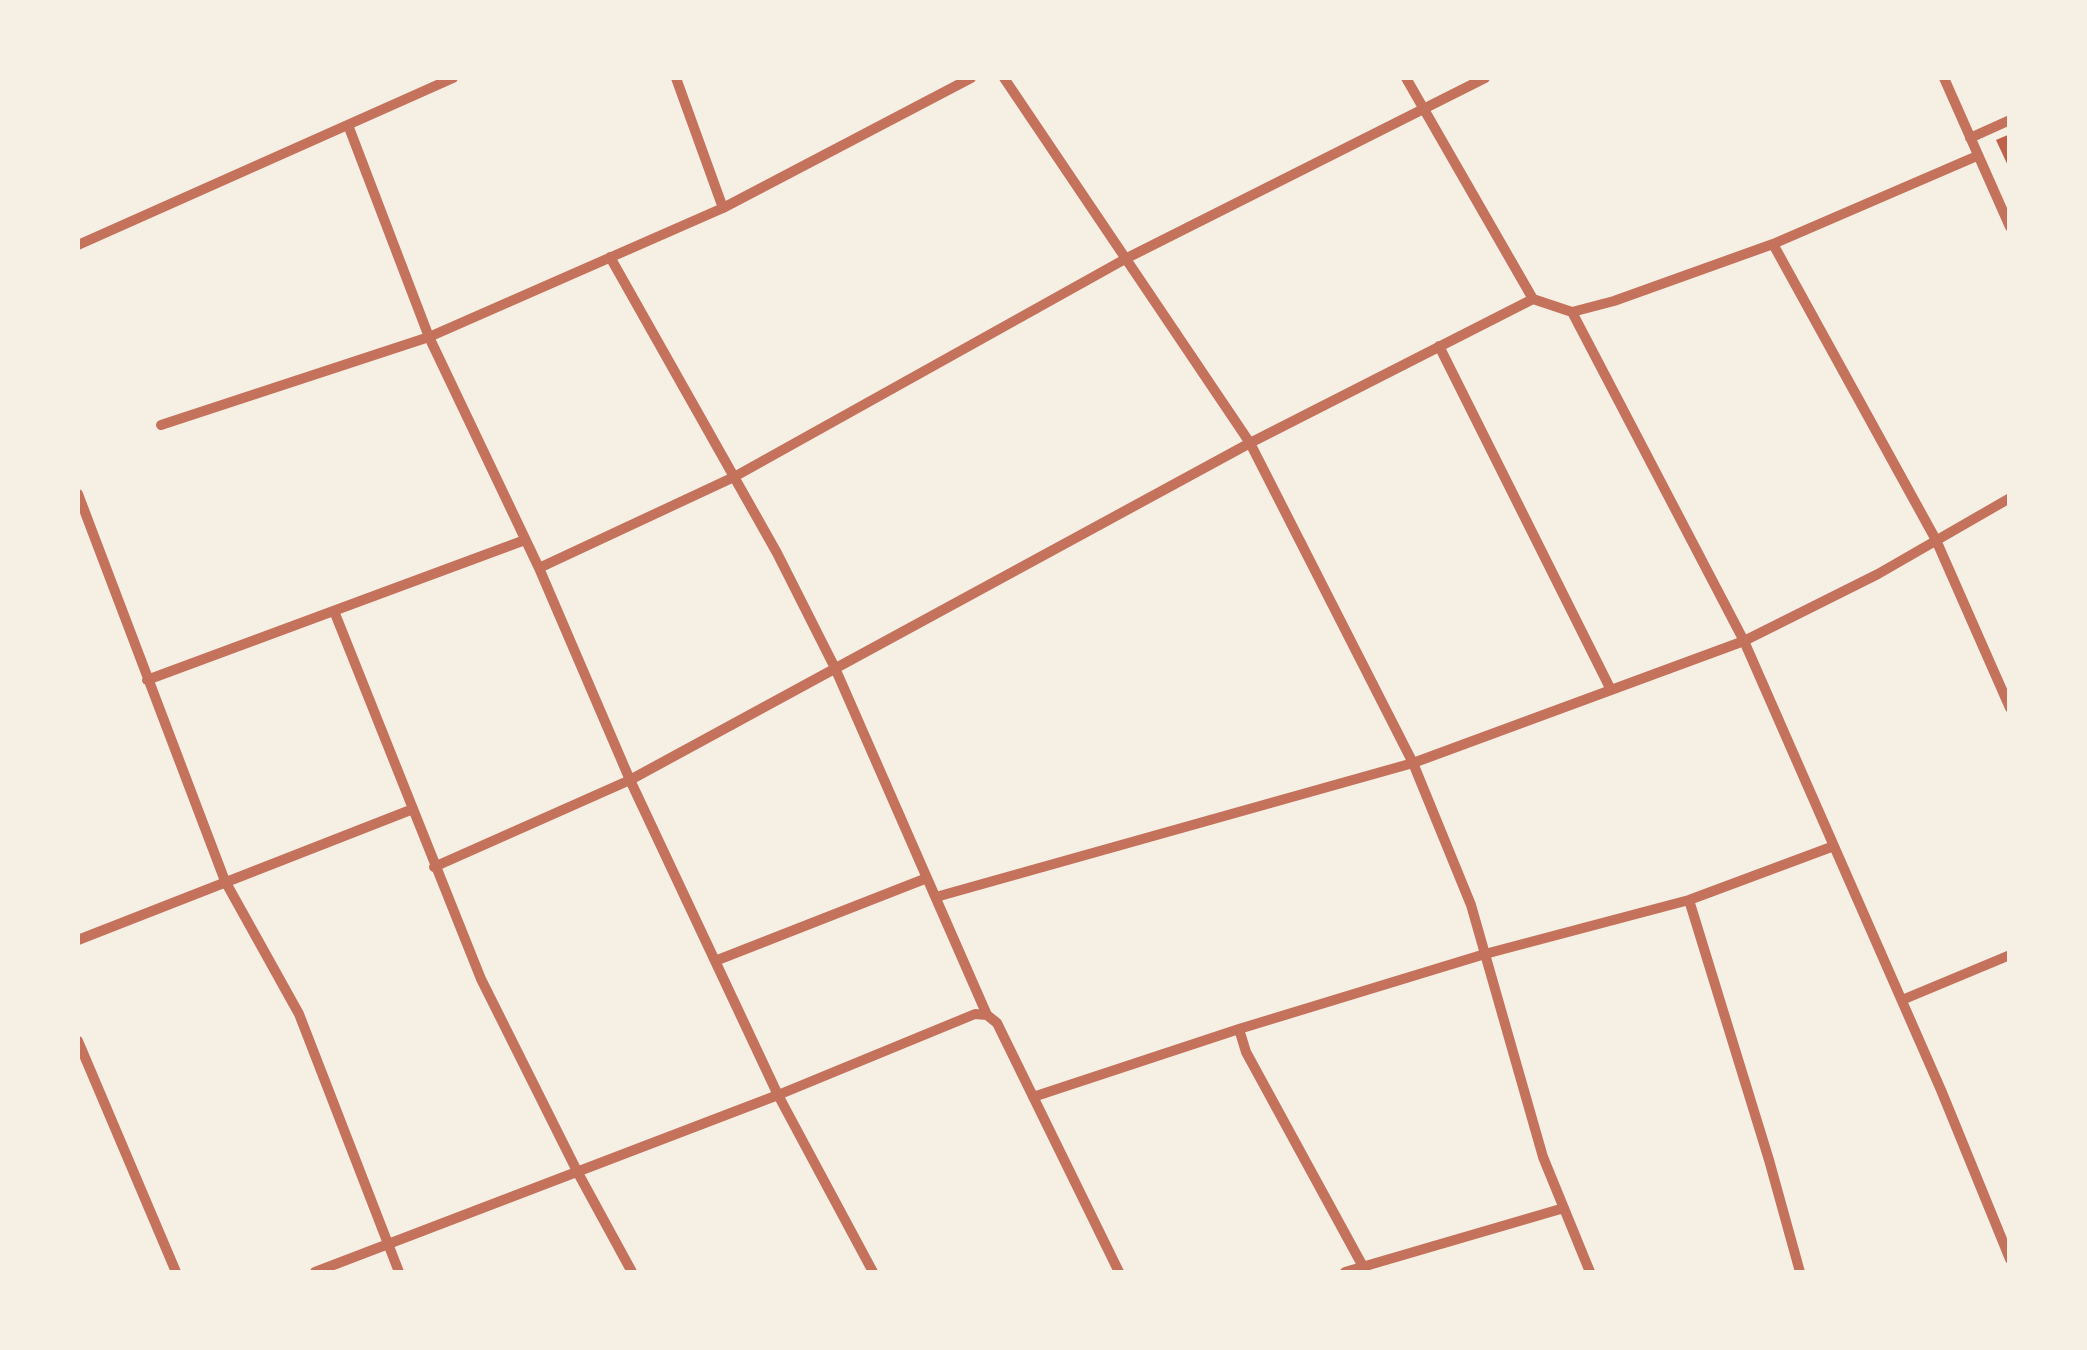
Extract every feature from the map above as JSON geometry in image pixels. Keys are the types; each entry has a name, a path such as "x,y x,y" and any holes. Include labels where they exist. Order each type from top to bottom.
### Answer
{"street":[{"path":"78,245 454,78"},
{"path":"676,78 724,208"},
{"path":"162,425 429,336 724,208 971,78"},
{"path":"1004,78 1250,443 1413,763 1470,904 1543,1158 1590,1272"},
{"path":"1406,78 1533,299 1572,312 1614,301 1773,244 1977,156"},
{"path":"539,568 734,477 1127,258 1485,78"},
{"path":"1944,78 2010,227"},
{"path":"1970,138 2010,120"},
{"path":"348,124 429,336 539,568 630,780 778,1095 873,1272"},
{"path":"1773,244 1936,540 2010,708"},
{"path":"610,257 778,554 835,668 987,1015 997,1023 1119,1272"},
{"path":"434,867 630,780 1250,443 1533,299"},
{"path":"1572,312 1744,641 1902,1000 2010,1259"},
{"path":"1439,346 1611,690"},
{"path":"78,494 226,881 298,1014 400,1272"},
{"path":"936,897 1413,763 1744,641 1878,574 2010,498"},
{"path":"147,680 526,540"},
{"path":"334,611 481,979 632,1272"},
{"path":"78,940 413,809"},
{"path":"1033,1098 1239,1029 1485,954 1689,900 1834,846"},
{"path":"715,961 927,878"},
{"path":"1689,900 1800,1272"},
{"path":"1902,1000 2010,954"},
{"path":"316,1272 778,1095 975,1014 987,1015"},
{"path":"1239,1029 1246,1052 1365,1270"},
{"path":"78,1041 176,1272"},
{"path":"1345,1272 1365,1270 1564,1208"}],"building":[{"path":"2010,134 2010,170 1996,140"}]}
